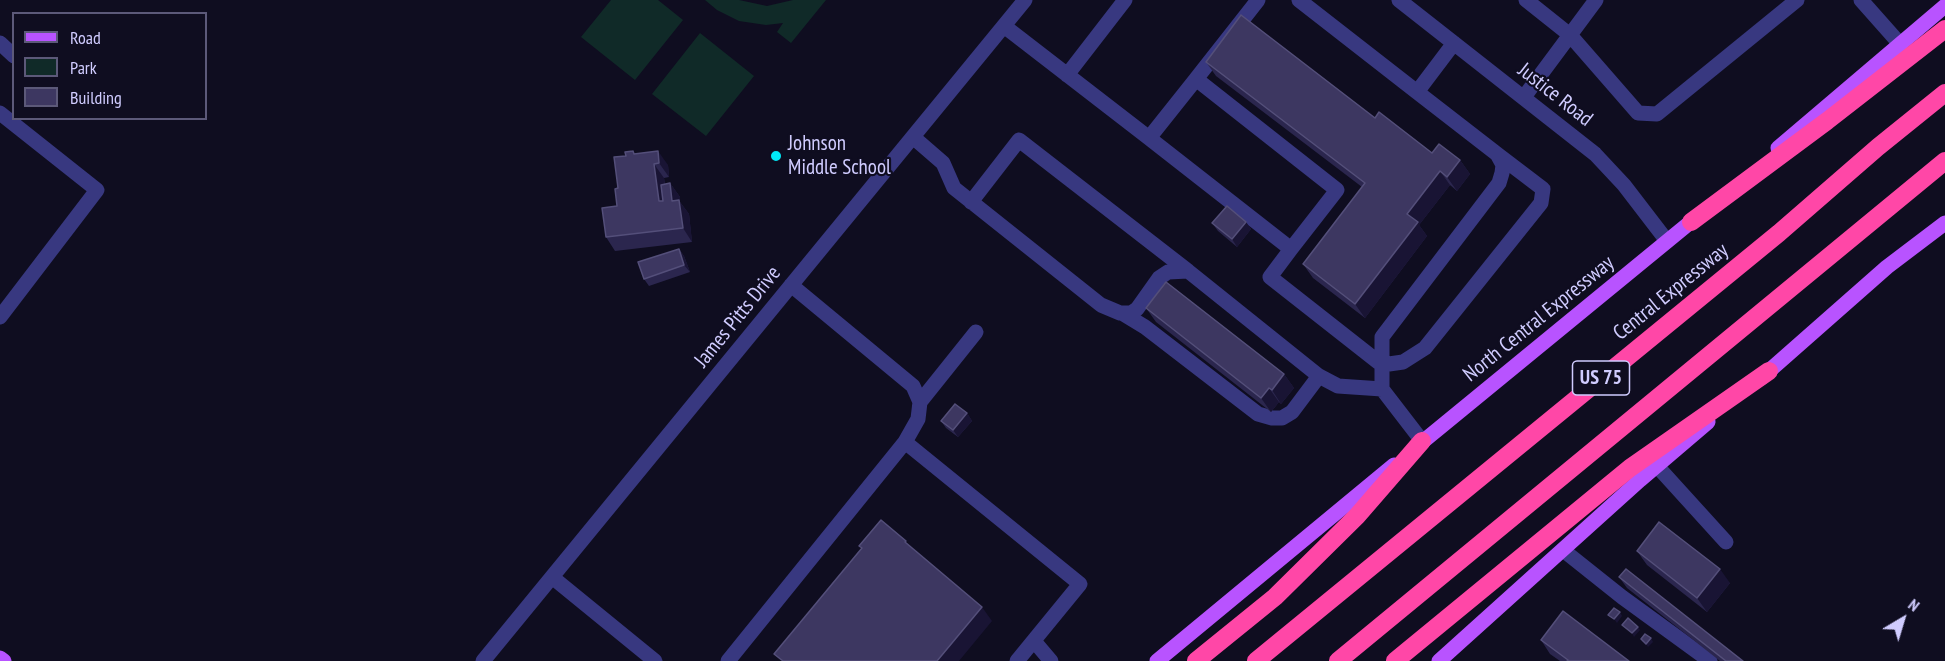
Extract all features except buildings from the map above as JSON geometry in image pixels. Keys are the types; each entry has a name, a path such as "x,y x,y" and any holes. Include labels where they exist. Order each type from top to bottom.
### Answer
{"highway":[{"path":"1691,222 1827,121 1945,29"},
{"name":"Central Expressway","path":"1256,661 1770,240 1945,93"},
{"name":"US 75","path":"1338,661 1945,161"},
{"path":"1395,661 1630,468 1769,371"},
{"path":"1196,661 1275,597 1357,516 1422,441"}],"main road":[{"name":"North Central Expressway","path":"1157,661 1691,222 1945,6"},
{"path":"1439,661 1657,466 1887,267 1945,223"},
{"path":"0,658 4,661"}],"street":[{"name":"James Pitts Drive","path":"483,661 1026,0"},
{"path":"1067,75 1125,0"},
{"path":"1196,79 1337,190 1270,277 1382,365 1403,362 1425,348 1541,203 1542,189 1299,0"},
{"name":"Justice Road","path":"1399,0 1580,141 1624,185 1667,241"},
{"path":"1526,0 1570,35 1638,113 1657,114 1797,0"},
{"path":"1524,97 1596,0"},
{"path":"1861,0 1900,44"},
{"path":"1149,138 1253,2"},
{"path":"1004,26 1291,249"},
{"path":"0,43 12,54"},
{"path":"1417,92 1454,43"},
{"path":"0,317 97,190 15,121"},
{"path":"913,137 943,163 954,188 971,202 1101,305 1122,313 1146,327 1258,414 1282,418 1292,412 1319,376"},
{"path":"971,202 1019,140 1319,376 1338,386 1382,390"},
{"path":"1422,441 1382,390 1382,337 1499,183 1503,165 1497,154"},
{"path":"1122,313 1131,313 1137,309 1152,286 1168,272 1188,271"},
{"path":"791,285 905,378 913,386 921,402"},
{"path":"728,661 905,442 918,419 921,402 976,332"},
{"path":"905,442 1080,584 1017,661"},
{"path":"1657,466 1726,542"},
{"path":"1563,550 1710,661"},
{"path":"552,577 655,661"},
{"path":"1034,641 1051,661"}],"green space":[{"path":"611,0 658,0 683,20 635,80 581,37"},
{"path":"705,0 739,0 767,6 793,0 826,0 791,43 777,32 783,23 766,25 739,21 717,10"},
{"path":"700,33 754,76 706,136 652,94"}],"place":[{"name":"Johnson Middle School","path":"776,156"}]}
